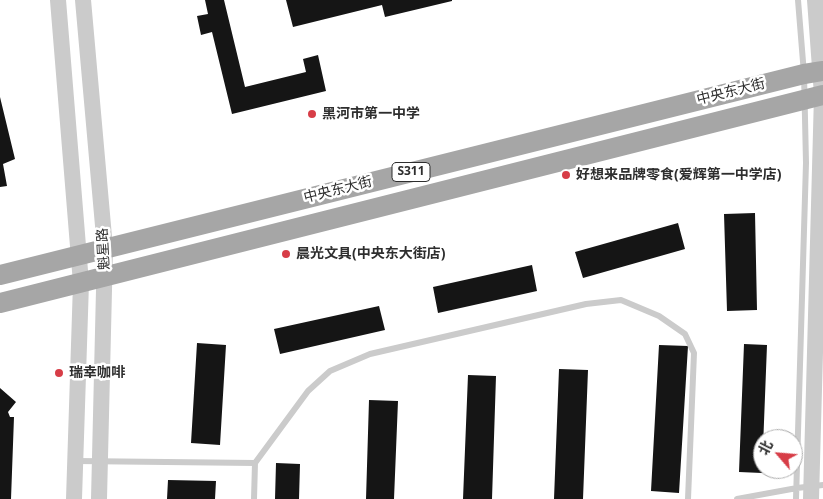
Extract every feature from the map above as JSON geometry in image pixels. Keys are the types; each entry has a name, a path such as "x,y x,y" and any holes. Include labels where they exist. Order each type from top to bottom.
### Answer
{"main road":[{"name":"中央东大街","path":"0,276 105,248 816,72"},
{"path":"0,303 816,96"}],"street":[{"name":"魁星路","path":"58,0 81,282 74,499"},
{"name":"魁星路","path":"83,0 106,276 99,499"},
{"path":"810,490 816,96 815,0"}],"lane":[{"path":"798,0 816,72"},
{"path":"254,499 255,463 308,391 330,371 370,354 586,304 621,300 660,316 685,334 694,353 688,499"},
{"path":"75,461 255,463"},
{"path":"737,499 810,490"},
{"path":"796,499 810,490"}],"building":[{"path":"205,0 224,0 245,87 306,72 303,59 318,55 326,91 232,114 212,32 201,35 197,16 208,14"},
{"path":"286,0 452,1 385,17 382,5 293,27"},
{"path":"0,97 15,159 3,164 7,186 0,187"},
{"path":"755,213 757,310 727,311 724,214"},
{"path":"678,223 685,249 583,278 575,252"},
{"path":"532,265 537,291 438,313 433,287"},
{"path":"379,306 385,330 280,354 274,329"},
{"path":"197,343 226,345 220,445 191,443"},
{"path":"744,344 767,345 764,429 753,429 753,473 739,472"},
{"path":"659,345 688,346 679,493 651,491"},
{"path":"559,369 588,370 583,499 554,499"},
{"path":"468,375 496,376 492,499 463,499"},
{"path":"0,388 16,402 8,412 10,417 14,417 11,499 0,499"},
{"path":"369,400 398,401 394,499 366,499"},
{"path":"276,463 300,464 299,499 275,499"},
{"path":"168,480 216,481 215,499 167,499"}],"place":[{"name":"黑河市第一中学","path":"312,114"},
{"name":"好想来品牌零食(爱辉第一中学店)","path":"566,175"},
{"name":"晨光文具(中央东大街店)","path":"286,254"},
{"name":"瑞幸咖啡","path":"59,373"}]}
